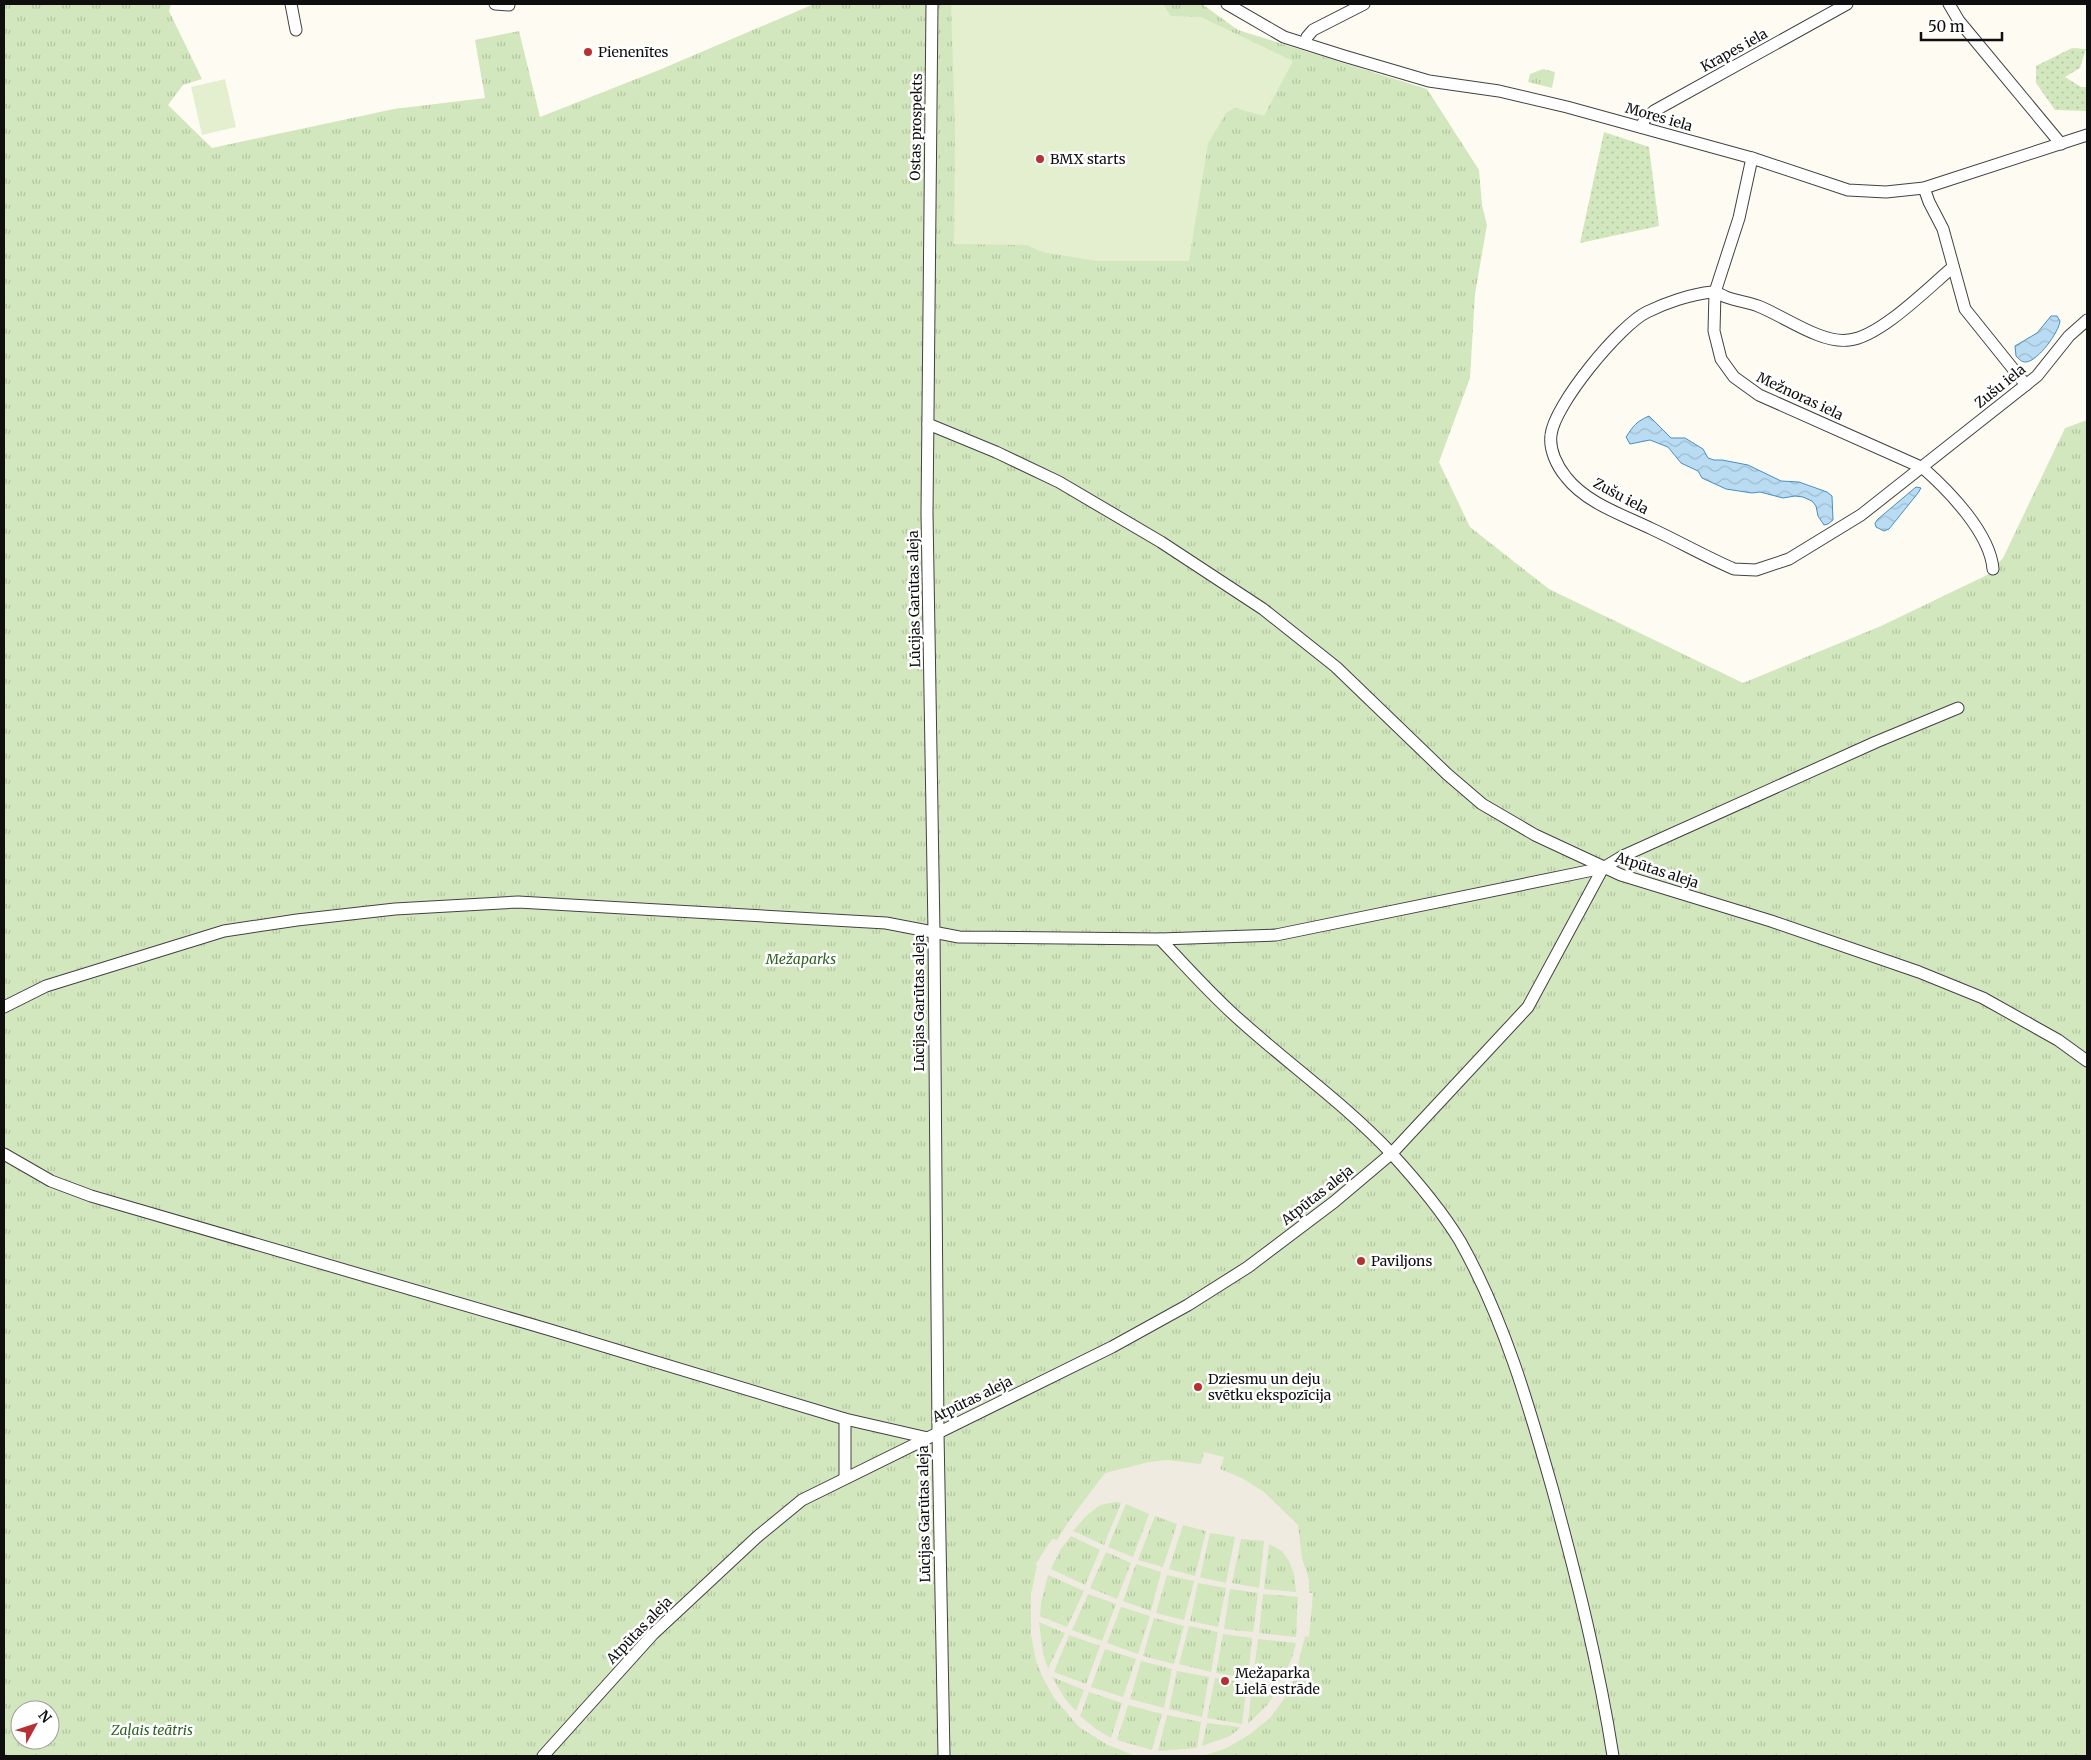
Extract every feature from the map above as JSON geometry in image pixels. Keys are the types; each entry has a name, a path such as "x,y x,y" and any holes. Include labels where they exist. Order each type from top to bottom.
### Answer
{"street":[{"path":"291,4 296,30"},
{"path":"495,4 509,4"},
{"name":"Ostas prospekts","path":"930,251 932,4"},
{"name":"Mores iela","path":"1226,4 1284,37 1429,80 1499,91 1568,107 1752,158 1848,190 1886,192 1924,188 2087,135"},
{"path":"1305,43 1313,30 1364,4"},
{"name":"Krapes iela","path":"1641,127 1654,111 1847,4"},
{"path":"1949,4 1959,21 2062,144"},
{"name":"Mežnoras iela","path":"1752,158 1739,218 1715,292 1714,331 1721,359 1727,368 1746,387 1759,395 1923,468 1942,486 1972,522 1991,551 1993,569"},
{"path":"1924,188 1929,202 1944,229 1965,309 2026,385"},
{"name":"Lūcijas Garūtas aleja","path":"930,251 927,513 934,932 933,1435 944,1756"},
{"path":"1715,292 1759,306 1825,337 1837,340 1850,340 1865,336 1879,328 1953,267"},
{"name":"Zušu iela","path":"1715,292 1700,294 1664,305 1638,317 1613,341 1575,387 1554,424 1551,440 1552,448 1560,467 1572,485 1604,506 1727,565 1745,570 1756,570 1789,559 1861,515 2026,385 2046,367 2069,336 2087,320"},
{"path":"928,424 996,452 1059,482 1176,552 1263,609 1336,667 1482,804 1535,835 1603,868"},
{"path":"4,1008 46,986 224,931 297,920 395,909 518,902 886,923 959,937 1160,939 1276,935 1603,868 1623,856 1867,746 1958,708"},
{"name":"Atpūtas aleja","path":"543,1756 653,1634 757,1537 802,1500 1112,1347 1188,1305 1248,1267 1334,1202 1392,1153 1528,1007 1603,868 1621,876 1771,921 1919,972 1983,998 2058,1040 2087,1061"},
{"path":"1160,939 1240,1021 1336,1101 1392,1153 1436,1207 1459,1241 1492,1308 1513,1360 1534,1424 1578,1586 1601,1686 1613,1756"},
{"path":"4,1154 51,1181 91,1196 537,1326 845,1419 933,1435"},
{"path":"845,1419 845,1478"}],"green space":[{"name":"Mežaparks","path":"4,4 171,4 169,11 202,79 183,85 168,105 212,148 394,109 485,98 475,40 519,31 540,117 659,70 814,4 1202,4 1238,30 1427,89 1479,170 1482,205 1487,225 1475,294 1470,378 1439,462 1470,527 1549,589 1743,683 1881,626 1987,575 2003,558 2065,428 2087,420 2087,1756 4,1756"},
{"path":"951,4 1163,4 1171,16 1201,17 1293,61 1264,116 1235,108 1226,113 1208,144 1189,261 1096,261 1042,252 1027,245 954,244 955,132"},
{"path":"2072,48 2086,49 2080,68 2065,77 2081,87 2087,87 2087,111 2055,110 2036,83 2036,66"},
{"path":"1543,69 1555,72 1552,88 1528,82 1530,74"},
{"path":"225,79 236,127 202,135 191,87"},
{"path":"1604,132 1649,147 1659,226 1580,243"}],"shaded area":[{"path":"1204,1452 1224,1457 1220,1469 1242,1478 1264,1492 1298,1525 1302,1558 1309,1580 1309,1593 1313,1593 1309,1637 1305,1636 1295,1678 1284,1699 1270,1718 1250,1734 1227,1748 1203,1756 1135,1756 1106,1744 1079,1727 1054,1698 1043,1678 1036,1661 1031,1635 1031,1594 1037,1565 1035,1565 1052,1539 1057,1540 1105,1473 1149,1462 1167,1460 1201,1464","holes":["1121,1503 1104,1545 1073,1531 1086,1516 1100,1505","1126,1504 1149,1514 1133,1557 1108,1547","1155,1516 1177,1524 1163,1567 1138,1560","1183,1525 1206,1531 1195,1576 1169,1569","1210,1533 1235,1537 1226,1583 1200,1577","1071,1536 1100,1550 1085,1585 1051,1569 1060,1550","1241,1539 1264,1541 1259,1588 1232,1583","1269,1544 1282,1551 1289,1561 1294,1574 1296,1592 1264,1589","1106,1552 1131,1563 1117,1599 1090,1588","1136,1564 1161,1572 1151,1611 1123,1601","1048,1575 1084,1591 1067,1627 1040,1616 1041,1603","1167,1575 1194,1581 1184,1620 1156,1613","1198,1583 1226,1588 1218,1627 1190,1621","1230,1589 1258,1593 1253,1632 1224,1629","1088,1594 1116,1604 1102,1641 1072,1630","1263,1594 1298,1597 1296,1637 1259,1633","1121,1607 1150,1616 1138,1654 1107,1643","1154,1618 1184,1626 1174,1664 1143,1656","1039,1622 1065,1633 1048,1669 1043,1653","1189,1626 1218,1632 1211,1672 1179,1664","1223,1634 1252,1638 1248,1678 1216,1673","1069,1635 1100,1646 1086,1684 1054,1672","1258,1639 1296,1643 1282,1681 1253,1679","1105,1649 1136,1659 1123,1697 1091,1687","1141,1661 1172,1669 1164,1708 1130,1699","1177,1671 1209,1677 1202,1717 1169,1709","1052,1677 1084,1690 1076,1711 1066,1700","1215,1678 1247,1683 1242,1724 1207,1718","1252,1685 1279,1687 1268,1704 1248,1724","1089,1692 1122,1703 1111,1738 1080,1716","1128,1705 1162,1714 1152,1750 1117,1740","1167,1715 1201,1722 1197,1748 1158,1751","1207,1723 1240,1727 1240,1728 1230,1736 1202,1746"]}],"water":[{"path":"2051,316 2057,316 2060,321 2052,339 2036,357 2026,362 2020,360 2016,356 2015,346 2037,333"},
{"path":"1649,416 1671,438 1685,438 1703,449 1708,458 1748,465 1781,481 1799,482 1827,492 1832,496 1833,520 1824,525 1818,516 1816,506 1812,501 1803,497 1783,498 1760,492 1752,493 1726,489 1702,478 1698,471 1681,463 1668,447 1650,440 1630,444 1626,437 1638,422"},
{"path":"1916,487 1921,488 1889,529 1884,531 1876,527 1875,523 1878,519"}],"place":[{"name":"Pienenītes","path":"588,52"},
{"name":"BMX starts","path":"1040,159"},
{"name":"Paviljons","path":"1361,1261"},
{"name":"Dziesmu un deju svētku ekspozīcija","path":"1198,1387"},
{"name":"Mežaparka Lielā estrāde","path":"1225,1681"}],"park label":[{"name":"Zaļais teātris","path":"152,1730"}]}
